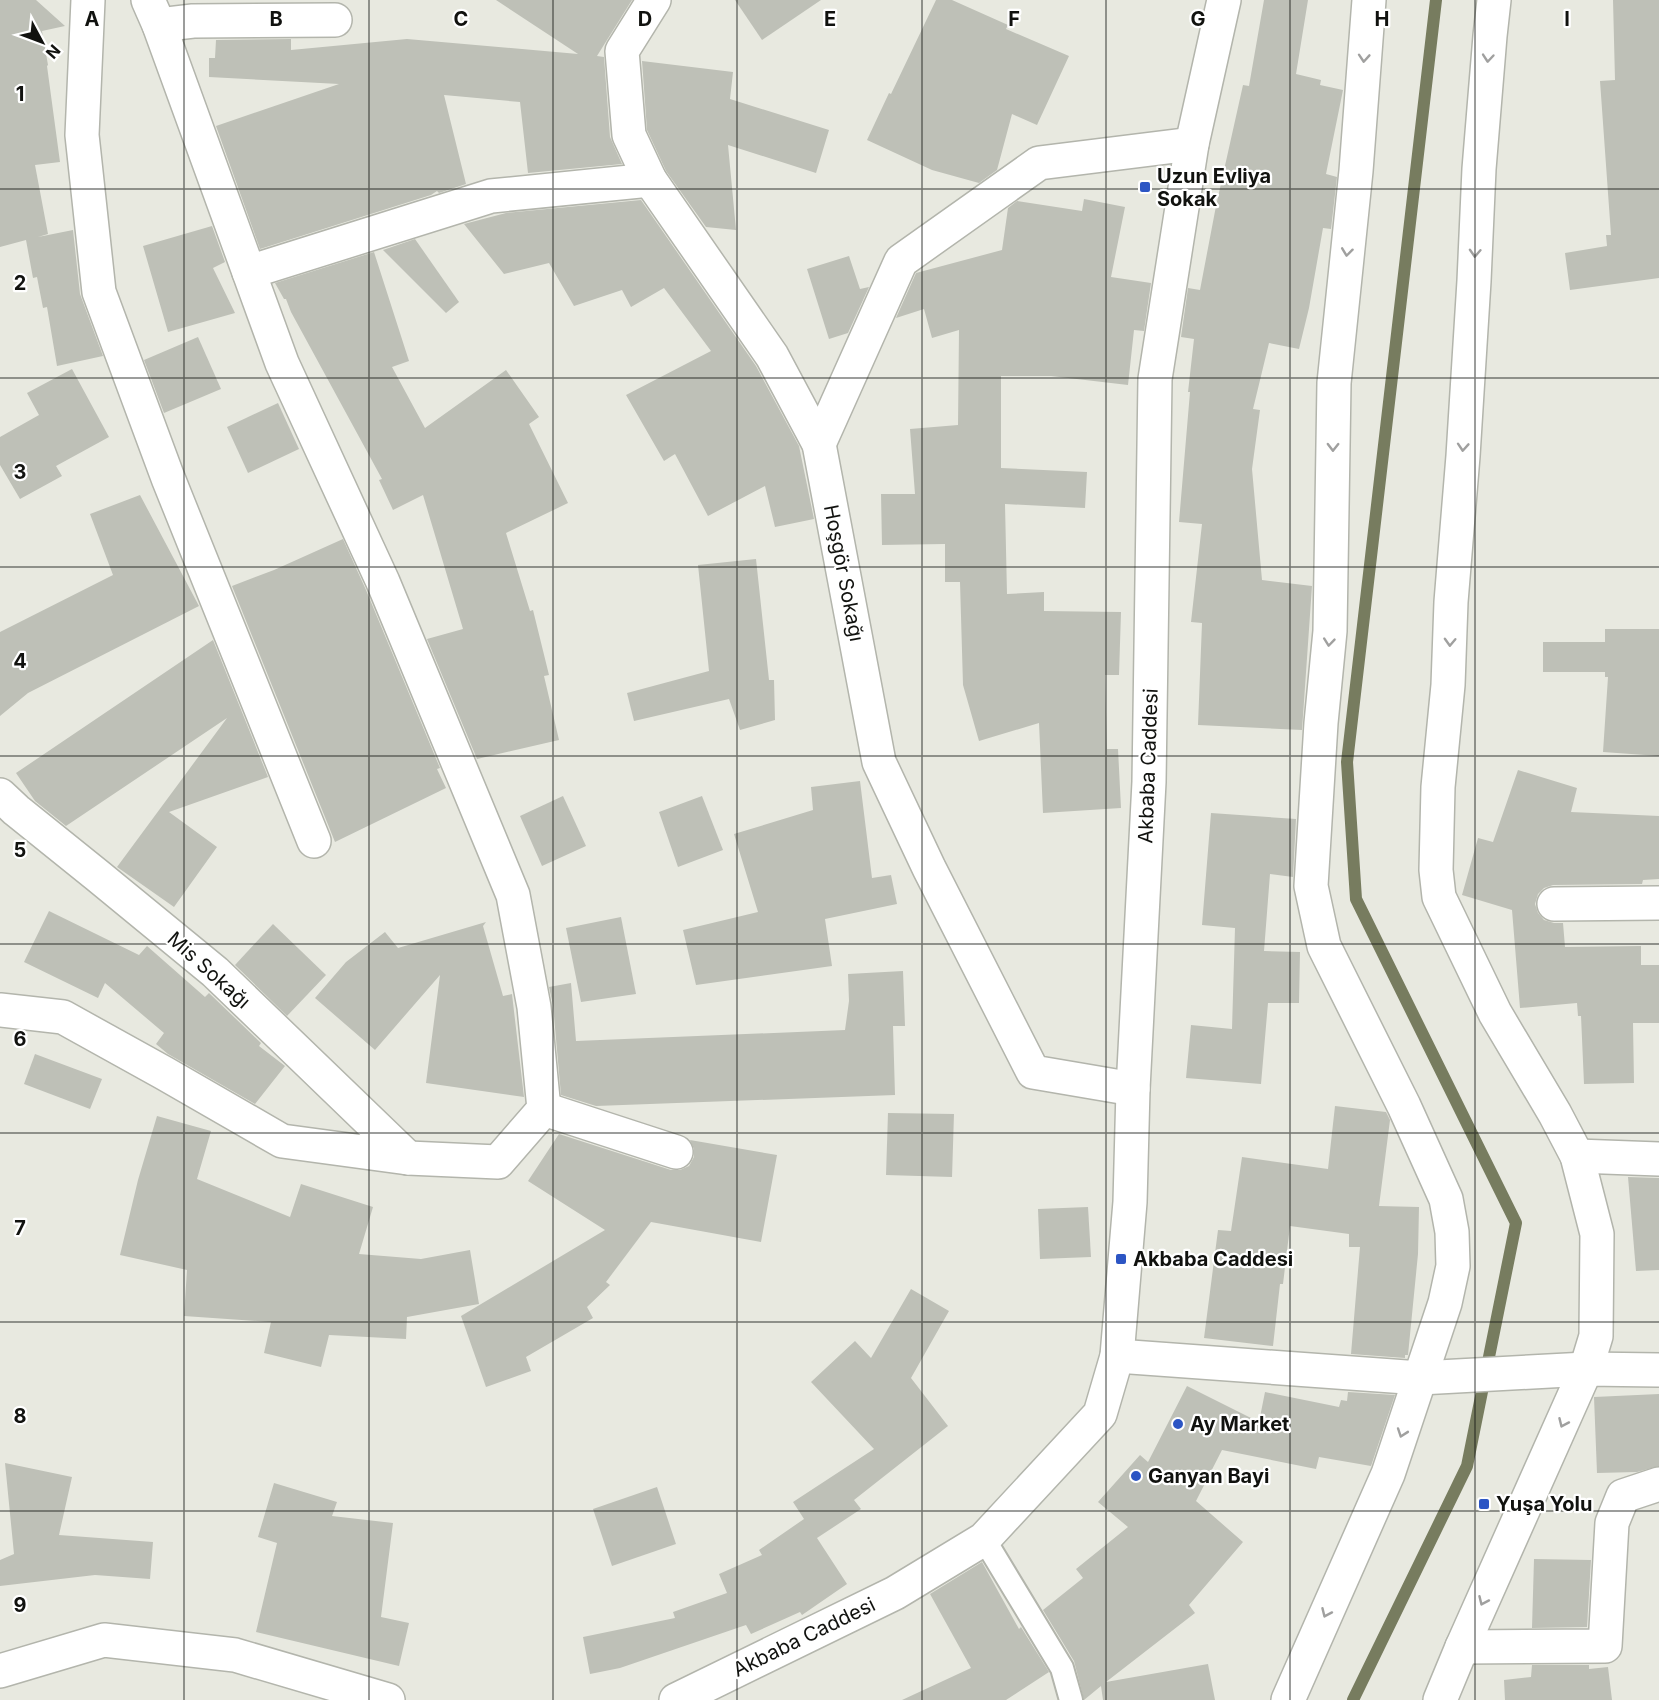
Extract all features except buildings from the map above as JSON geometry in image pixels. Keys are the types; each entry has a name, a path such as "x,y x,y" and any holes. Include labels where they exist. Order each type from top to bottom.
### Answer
{"street":[{"path":"88,0 81,135 99,292 168,478 314,841"},
{"name":"Hoşgör Sokağı","path":"654,0 622,51 629,135 650,180 772,356 819,444 879,762 929,868 1033,1072 1133,1089"},
{"name":"Akbaba Caddesi","path":"676,1700 895,1593 984,1539 1100,1414 1117,1356 1130,1202 1133,1089 1149,782 1155,379 1192,144 1224,0"},
{"path":"1288,1700 1432,1378 1453,1266 1452,1232 1446,1199 1404,1106 1324,946 1311,886 1321,723 1330,631 1334,383 1356,171 1369,0"},
{"path":"1440,1700 1586,1369 1596,1336 1597,1234 1577,1156 1474,972 1439,897 1436,870 1438,787 1448,685 1451,602 1467,386 1479,169 1494,0"},
{"path":"153,12 193,21 335,20"},
{"path":"0,1010 63,1017 282,1141 408,1158 498,1162 544,1108 534,1007 513,895 383,582 282,363 153,12"},
{"path":"819,444 901,261 1039,163 1192,144"},
{"path":"249,272 491,196 650,180"},
{"name":"Mis Sokağı","path":"0,795 215,972 408,1158"},
{"path":"1554,904 1659,903"},
{"path":"544,1108 676,1152"},
{"path":"1577,1156 1659,1159"},
{"path":"1117,1356 1432,1378 1586,1369 1659,1370"},
{"path":"1462,1647 1605,1646 1612,1523 1623,1496 1659,1484"},
{"path":"0,1671 104,1640 235,1655 388,1700"}],"lane":[{"path":"984,1539 1062,1668 1071,1700"}],"waterway":[{"path":"1353,1700 1467,1466 1516,1223 1356,899 1347,762 1436,0"}],"place":[{"name":"Uzun Evliya Sokak","path":"1145,187"},
{"name":"Akbaba Caddesi","path":"1121,1259"},
{"name":"Ay Market","path":"1178,1424"},
{"name":"Ganyan Bayi","path":"1136,1476"},
{"name":"Yuşa Yolu","path":"1484,1504"}]}
